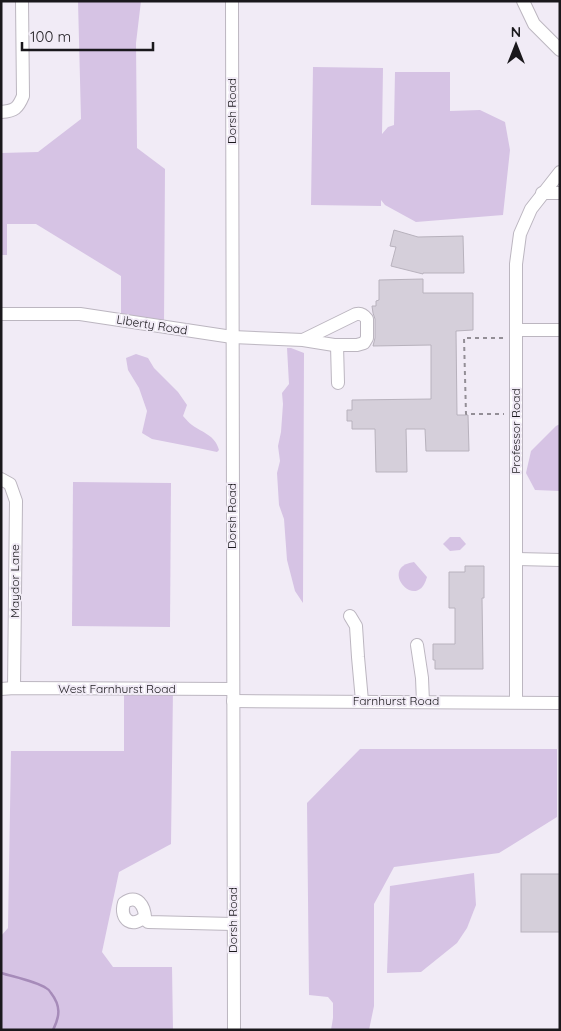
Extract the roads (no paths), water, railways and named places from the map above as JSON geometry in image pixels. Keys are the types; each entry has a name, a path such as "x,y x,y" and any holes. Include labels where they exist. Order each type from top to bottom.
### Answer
{"street":[{"path":"1,112 11,112 19,105 23,96 22,1"},
{"name":"Dorsh Road","path":"232,1 234,1030"},
{"path":"523,1 534,24 560,50"},
{"path":"546,36 560,33"},
{"name":"Professor Road","path":"516,702 516,264 520,234 531,209 560,172"},
{"path":"542,193 560,193"},
{"name":"Liberty Road","path":"1,314 80,314 232,337 303,340 337,345 364,343 367,338 365,316 360,313 356,314 303,340"},
{"path":"516,330 560,330"},
{"path":"337,345 338,383"},
{"name":"Maydor Lane","path":"1,479 10,484 16,501 14,688"},
{"path":"517,559 560,560"},
{"path":"350,616 356,626 362,701"},
{"path":"417,645 422,678 423,702"},
{"name":"West Farnhurst Road","path":"1,689 233,695"},
{"name":"Farnhurst Road","path":"233,695 362,701 560,703"},
{"path":"145,916 148,922 233,924"}],"waterway":[{"path":"1,973 36,983 50,991 58,1007 57,1020 53,1030"}]}
